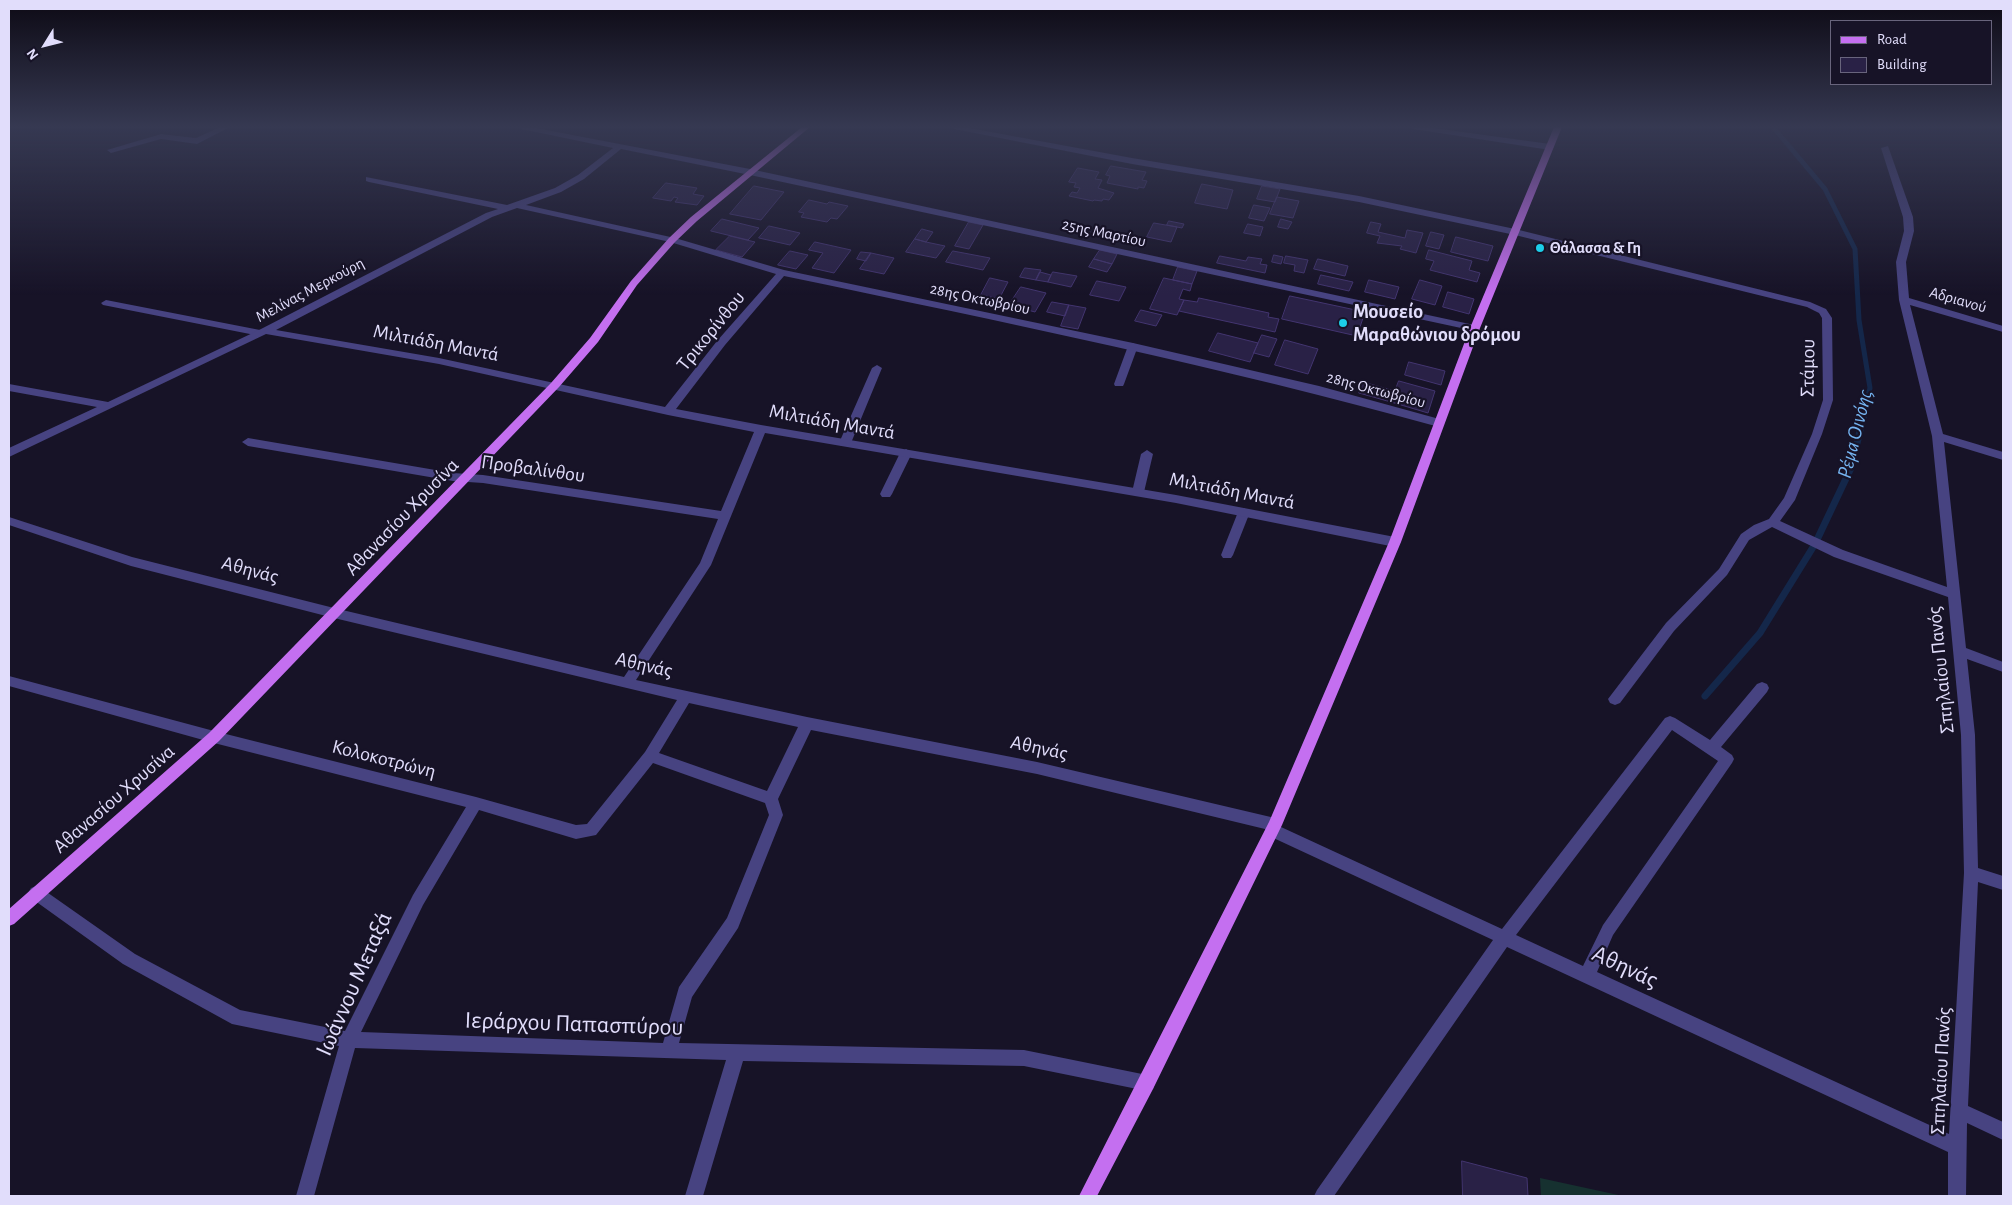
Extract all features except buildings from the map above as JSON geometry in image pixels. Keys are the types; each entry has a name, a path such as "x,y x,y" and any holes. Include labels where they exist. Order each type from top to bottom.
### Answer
{"main road":[{"name":"Αθανασίου Χρυσίνα","path":"9,919 36,893 214,737 555,385 604,327 634,283 672,240 737,183"},
{"path":"1088,1196 1147,1083 1274,827 1395,542 1439,422 1535,183"}],"street":[{"name":"28ης Οκτωβρίου","path":"391,183 672,240 782,273 1133,346 1319,390 1439,422"},
{"name":"Μελίνας Μερκούρη","path":"9,453 262,332 371,274 511,206 569,183"},
{"name":"25ης Μαρτίου","path":"802,183 1476,328"},
{"path":"1265,183 1359,199 1515,232"},
{"name":"Σπηλαίου Πανός","path":"1897,183 1909,231 1901,262 1904,300 1938,436 1968,735 1971,873 1957,1147 1957,1196"},
{"name":"Στάμου","path":"1515,232 1810,305 1823,311 1827,318 1828,400 1818,434 1789,500 1773,522 1753,530 1745,537 1723,572 1670,627 1615,699"},
{"name":"Τρικορίνθου","path":"668,411 721,343 782,273"},
{"name":"Αδριανού","path":"1904,300 2003,329"},
{"name":"Μιλτιάδη Μαντά","path":"106,303 262,332 438,361 668,411 1138,492 1395,542"},
{"path":"1119,384 1133,346"},
{"path":"845,443 878,368"},
{"path":"9,387 108,405"},
{"path":"627,683 705,565 761,428"},
{"path":"1938,436 2003,456"},
{"name":"Προβαλίνθου","path":"248,442 465,479 483,479 726,516"},
{"path":"886,494 906,453"},
{"path":"1138,492 1147,454"},
{"path":"1227,555 1244,512"},
{"name":"Αθηνάς","path":"9,521 131,560 334,613 686,697 1037,768 1274,827 1504,938 1957,1147"},
{"path":"1773,522 1802,538 1835,552 1953,594"},
{"path":"1959,652 2003,667"},
{"name":"Κολοκοτρώνη","path":"9,681 214,737 476,803 576,832 591,830 650,756 686,697"},
{"path":"1711,748 1762,688"},
{"path":"1323,1196 1504,938 1670,722 1726,759 1608,930 1587,976"},
{"path":"669,1051 685,993 733,923 776,815 771,799 807,723"},
{"path":"650,756 771,799"},
{"name":"Ιωάννου Μεταξά","path":"305,1196 349,1040 418,900 476,803"},
{"path":"1971,873 2003,883"},
{"name":"Ιεράρχου Παπασπύρου","path":"36,893 129,959 238,1018 349,1040 669,1051 1024,1058 1147,1083"},
{"path":"694,1196 737,1052"},
{"path":"1959,1111 2003,1131"}],"green space":[{"path":"1540,1178 1623,1196 1541,1196"}],"waterway":[{"name":"Ρέμα Οινόης","path":"1820,183 1825,189 1855,249 1859,320 1870,388 1867,399"},
{"name":"Ρέμα Οινόης","path":"1705,696 1760,633 1815,544 1851,468 1868,398"}],"place":[{"name":"Θάλασσα & Γη","path":"1540,248"},
{"name":"Μουσείο Μαραθώνιου δρόμου","path":"1343,323"}]}
